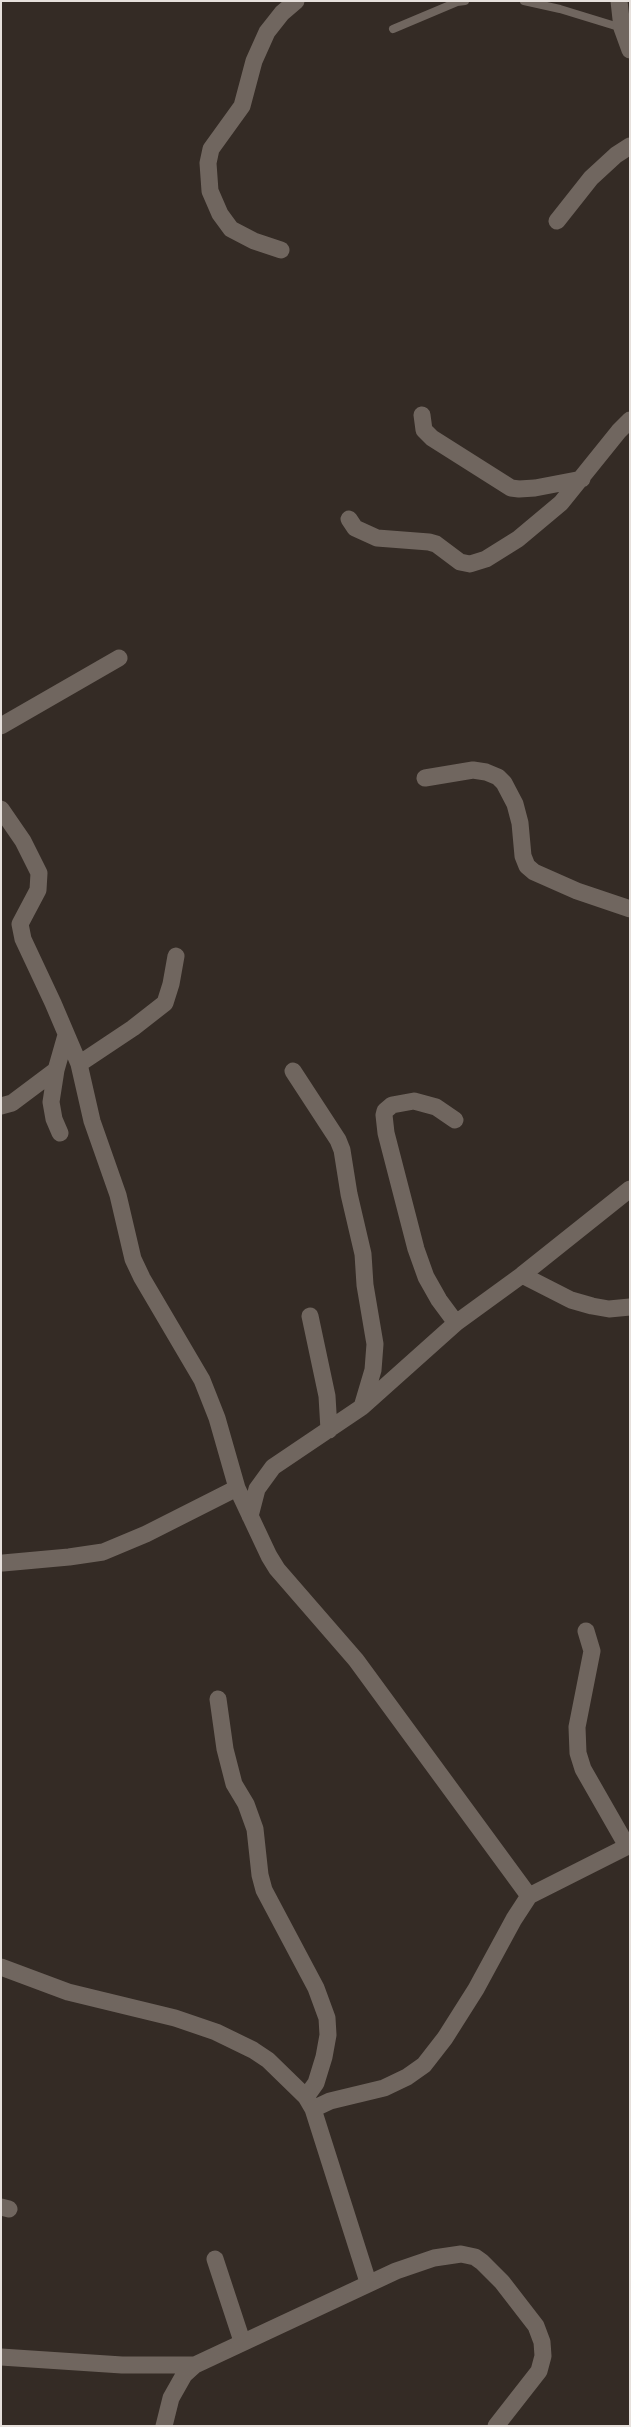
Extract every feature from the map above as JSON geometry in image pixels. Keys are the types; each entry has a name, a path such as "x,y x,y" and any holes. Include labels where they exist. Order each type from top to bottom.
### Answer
{"street":[{"path":"280,250 254,241 231,229 220,214 210,191 208,162 211,149 242,106 254,61 267,32 282,13 296,1"},
{"path":"619,1 622,28 630,50"},
{"path":"557,221 591,178 616,155 630,146"},
{"path":"422,414 424,430 432,438 511,488 535,488 582,478"},
{"path":"349,519 355,528 365,535 377,538 429,542 436,544 460,562 470,564 486,559 518,539 561,503 619,431 630,420"},
{"path":"1,726 119,658"},
{"path":"425,778 473,770 486,772 498,777 504,783 515,804 520,823 523,856 527,866 534,872 577,891 630,909"},
{"path":"1,809 23,841 39,873 38,890 22,917 20,929 33,963 53,1003 79,1064 92,1121 118,1195 133,1259 142,1278 202,1380 219,1425 237,1488 250,1516 278,1569 356,1660 529,1896"},
{"path":"79,1064 133,1028 165,1003 172,984 176,956"},
{"path":"60,1132 54,1119 51,1102 56,1070 66,1036"},
{"path":"1,1106 12,1103 56,1070"},
{"path":"293,1071 322,1114 342,1150 349,1194 363,1254 365,1285 375,1344 373,1370 362,1408"},
{"path":"455,1120 436,1107 414,1101 392,1104 385,1110 384,1115 386,1132 416,1248 432,1289 456,1323"},
{"path":"250,1516 257,1489 273,1467 362,1408 456,1323 522,1275 630,1189"},
{"path":"522,1275 571,1300 609,1309 630,1307"},
{"path":"310,1316 327,1396 329,1430"},
{"path":"2,1563 69,1557 103,1552 146,1534 237,1488"},
{"path":"310,2103 330,2101 384,2088 407,2077 424,2065 445,2038 476,1989 514,1919 529,1896 628,1846 583,1768 578,1753 577,1727 592,1651 586,1631"},
{"path":"218,1699 225,1749 234,1784 246,1804 255,1829 260,1876 264,1890 313,1981 327,2018 328,2035 324,2057 310,2103"},
{"path":"1,1967 68,1992 175,2018 216,2032 253,2050 268,2060 310,2103 368,2282"},
{"path":"164,2426 171,2398 184,2375 195,2365 242,2341 368,2282 434,2258 461,2254 475,2257 502,2282 536,2326 543,2349 542,2363 533,2381 503,2414 496,2426"},
{"path":"215,2259 242,2341"},
{"path":"1,2357 122,2365 195,2365"}],"lane":[{"path":"393,29 457,2 465,1"},
{"path":"524,1 560,9 622,28"}]}
